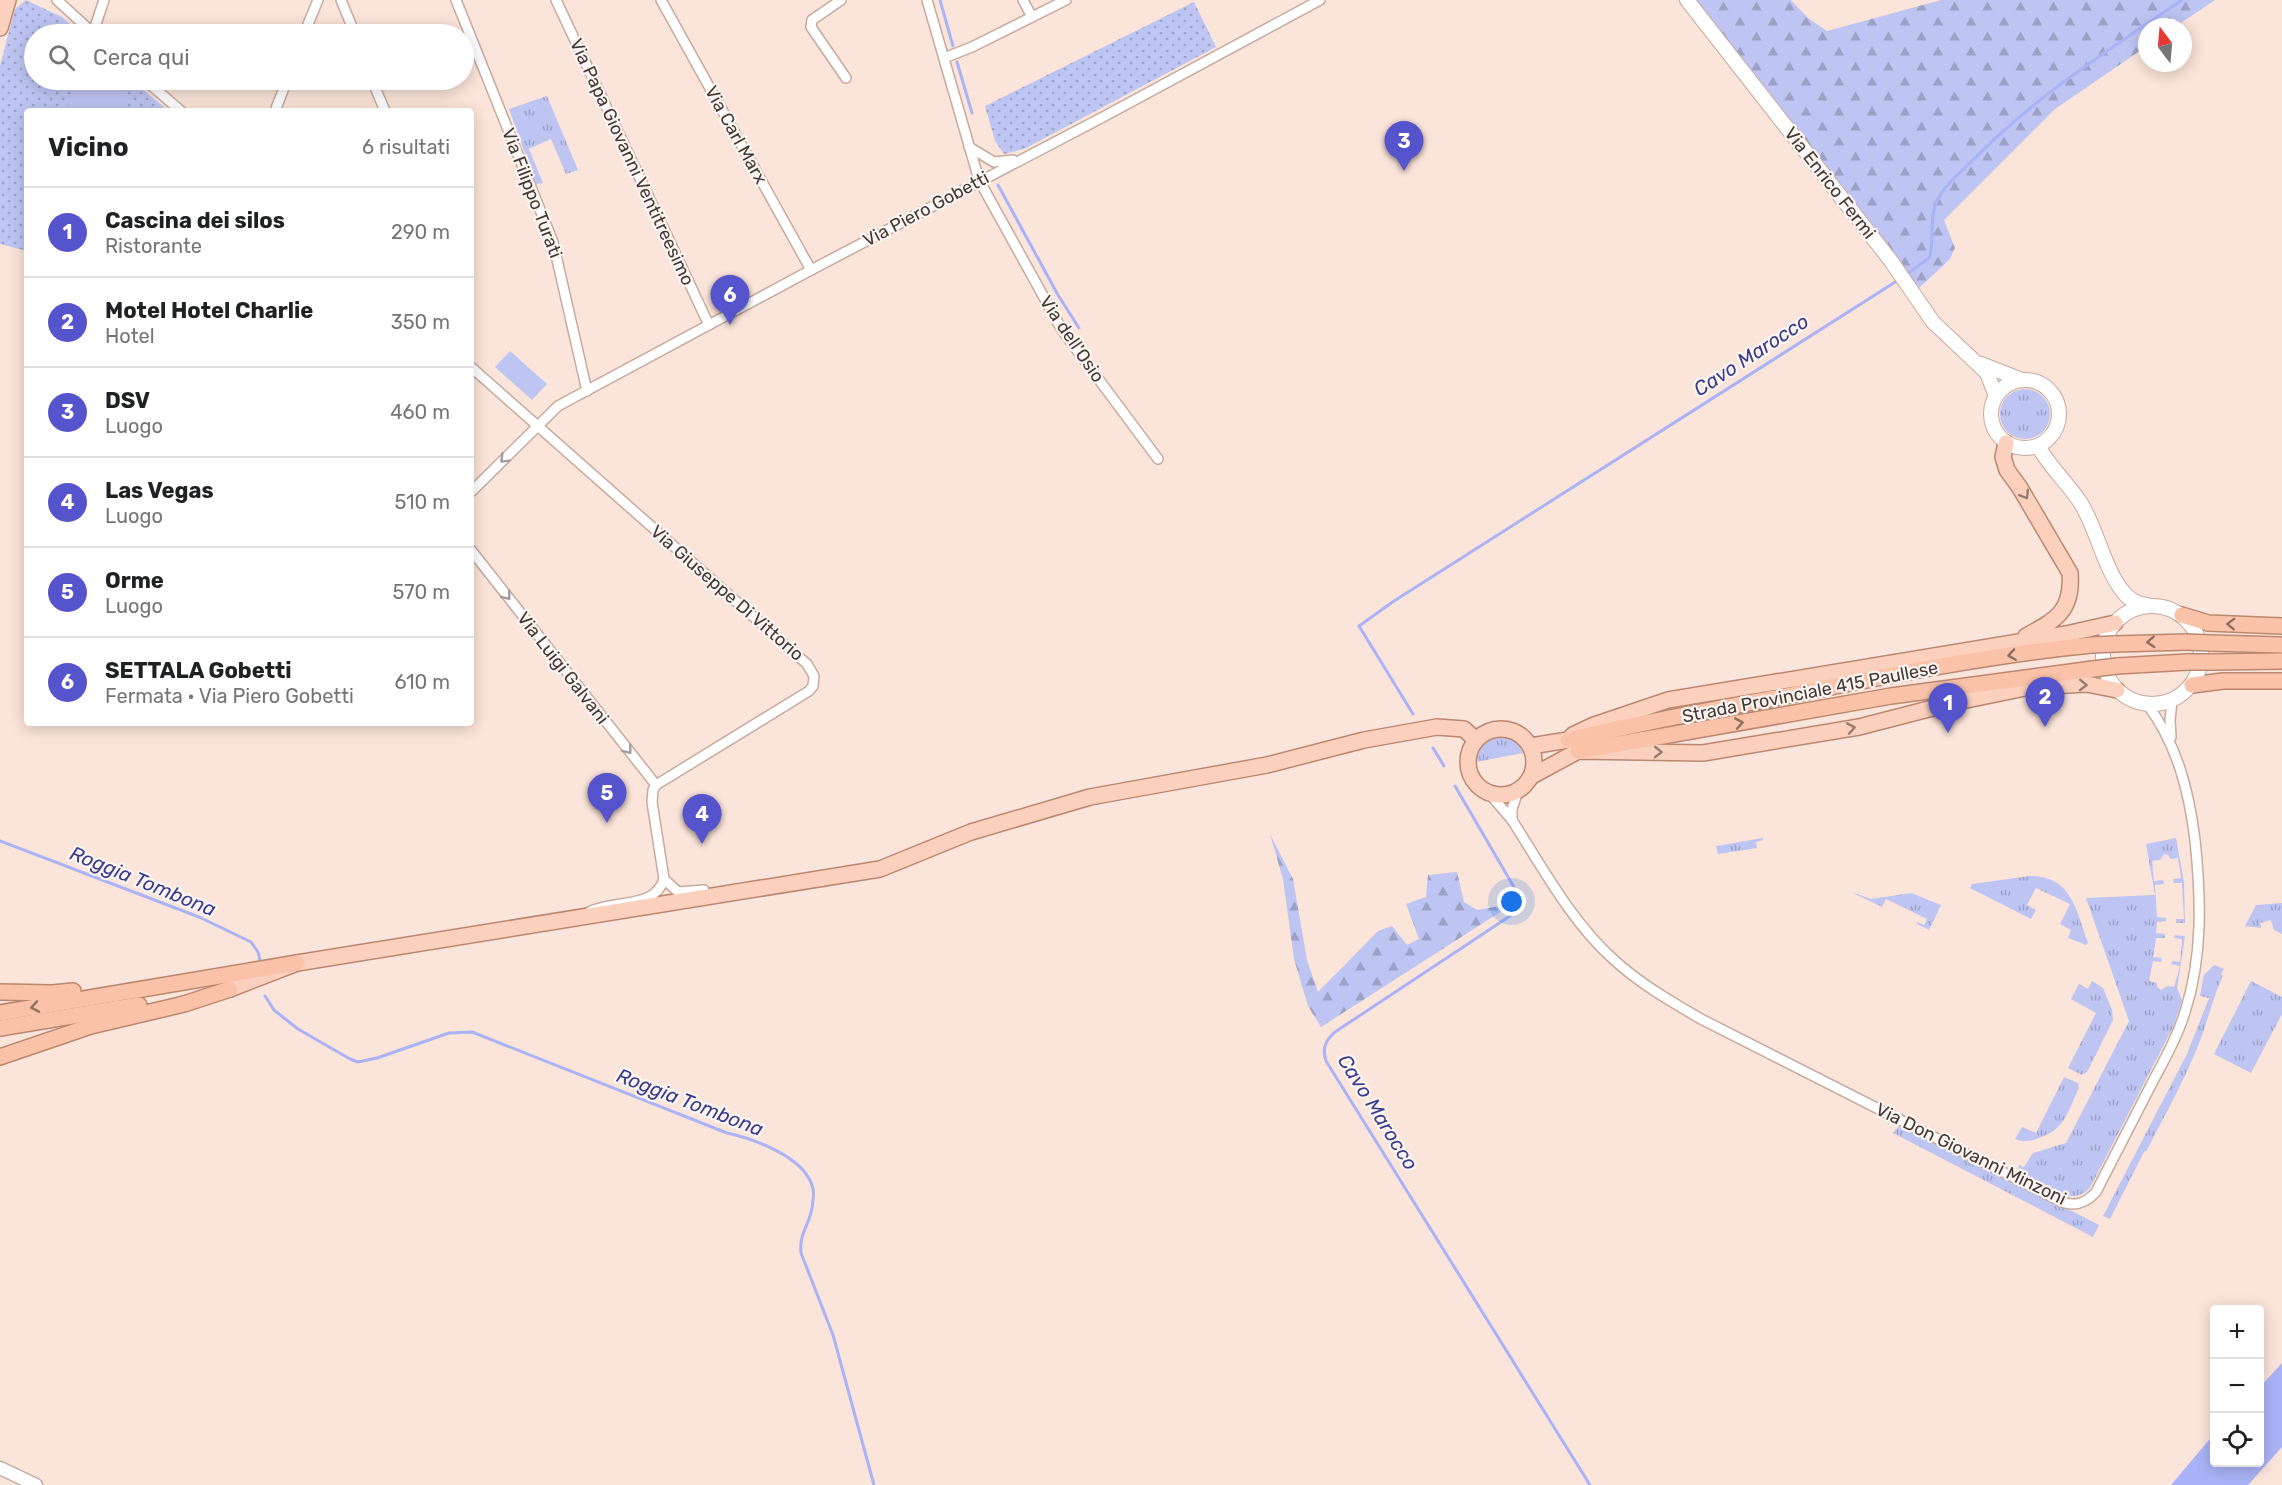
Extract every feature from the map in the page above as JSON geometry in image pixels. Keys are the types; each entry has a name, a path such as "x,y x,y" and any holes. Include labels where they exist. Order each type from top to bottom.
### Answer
{"highway":[{"path":"2182,615 2208,623 2282,626"},
{"name":"Strada Provinciale 415 Paullese","path":"1573,746 1617,728 1864,680 2050,649 2091,645 2186,642 2282,645"},
{"path":"1573,746 1891,696 2117,666 2188,662 2282,662"},
{"path":"2192,685 2223,681 2282,681"},
{"path":"0,1013 297,963"},
{"path":"0,992 52,993 258,969"},
{"path":"0,1028 230,989"},
{"path":"0,1057 91,1026 184,1004 230,989"}],"main road":[{"path":"0,28 8,0"},
{"name":"Via Enrico Fermi","path":"1687,0 1891,261 1933,322 1977,361 1987,373 1996,396"},
{"name":"Via Enrico Fermi","path":"1977,361 2023,380"},
{"path":"2023,380 2040,384 2053,394 2059,407 2059,419 2056,430 2049,439 2038,446 2019,448 2006,443 1993,426 1991,411 1996,396 2011,384 2023,380"},
{"path":"2006,443 2003,457 2007,470 2061,556 2070,573 2071,589 2062,613 2053,622 2016,642"},
{"path":"2038,446 2052,469 2082,505 2121,590 2140,604 2167,608 2182,615 2198,634 2202,651 2200,669 2192,685 2172,700 2147,704 2132,700 2117,690 2106,674 2103,654 2107,636 2117,620 2117,582"},
{"path":"2117,690 2087,684 2030,687 1952,703 1859,727 1703,753 1573,746 1573,735 1594,725 1668,700 2016,642 2117,620 2136,608 2152,606"},
{"path":"230,989 297,963 880,869 971,832 1090,797 1267,765 1364,740 1437,727 1452,727 1464,729 1476,740"},
{"path":"1507,729 1520,735 1531,746 1535,761 1532,776 1518,791 1504,795 1489,794 1478,786 1469,772 1468,759 1476,740 1488,732 1507,729"},
{"name":"Strada Provinciale 415 Paullese","path":"1531,746 1573,746"},
{"name":"Strada Provinciale 415 Paullese","path":"1532,776 1573,746"}],"street":[{"path":"47,0 59,2 83,24"},
{"path":"97,24 104,0"},
{"path":"308,24 318,0"},
{"path":"341,0 351,24"},
{"name":"Via Filippo Turati","path":"456,0 466,24"},
{"name":"Via Papa Giovanni Ventitreesimo","path":"556,0 709,325"},
{"name":"Via Carl Marx","path":"661,0 811,270"},
{"path":"842,0 812,20 811,27 846,78"},
{"name":"Via dell'Osio","path":"927,0 979,180 1062,330 1158,459"},
{"path":"1023,0 1032,17"},
{"path":"944,58 972,47 1066,0"},
{"name":"Via Piero Gobetti","path":"537,426 558,406 1320,0"},
{"name":"Via Filippo Turati","path":"474,45 553,242 587,391"},
{"path":"157,90 178,108"},
{"path":"276,108 283,90"},
{"path":"376,90 384,108"},
{"path":"969,147 994,162 1024,157"},
{"name":"Via Giuseppe Di Vittorio","path":"474,370 807,664 814,676 813,686 809,691 656,785"},
{"path":"474,489 537,426"},
{"name":"Via Luigi Galvani","path":"474,554 656,785"},
{"name":"Via Don Giovanni Minzoni","path":"1489,794 1512,820 1567,906 1597,943 1647,986 1701,1019 2062,1202 2076,1205 2084,1203 2096,1192 2178,1033 2197,960 2200,928 2198,873 2191,812 2171,742 2172,700"},
{"name":"Via Don Giovanni Minzoni","path":"2147,704 2171,742"},
{"path":"580,917 600,906 651,897 662,889 664,879 651,795 656,785"},
{"path":"1512,820 1512,809 1518,791"},
{"path":"664,879 678,891 716,889 736,892"},
{"path":"0,1468 36,1485"}],"green space":[{"path":"26,0 62,17 70,24 24,24 24,90 144,90 165,108 24,108 24,250 0,244 0,66 15,9"},
{"path":"1695,0 1791,0 1808,18 1827,31 1941,0 2215,0 2188,18 2138,18 2138,52 2055,109 1944,220 1955,248 1950,259 1918,289 1899,259"},
{"path":"1194,2 1216,47 1024,149 1004,154 995,141 985,106"},
{"path":"74,90 112,90 131,97 127,108 67,108"},
{"path":"547,96 578,170 566,174 551,139 529,149 543,183 536,184 509,109"},
{"path":"510,351 547,384 532,400 495,367"},
{"path":"2020,389 2030,389 2043,396 2050,409 2050,419 2043,432 2030,439 2020,439 2011,435 2004,428 2000,419 2000,409 2004,400 2011,393"},
{"path":"1503,733 1516,740 1523,753 1476,762 1477,749 1482,741"},
{"path":"1270,834 1293,879 1307,960 1318,992 1378,931 1392,926 1407,945 1419,939 1406,904 1426,897 1428,875 1457,872 1464,902 1477,910 1500,906 1505,909 1321,1027 1308,1006 1294,959 1283,879"},
{"path":"1763,838 1756,842 1757,848 1718,854 1716,846"},
{"path":"2176,838 2184,882 2185,923 2176,923 2176,919 2184,919 2182,883 2174,883 2173,879 2181,878 2178,858 2170,859 2164,854 2160,860 2152,861 2154,881 2163,880 2164,884 2155,885 2157,917 2166,918 2166,921 2157,922 2156,933 2165,934 2165,938 2156,938 2153,957 2162,958 2161,962 2153,961 2149,981 2157,983 2157,987 2161,990 2167,986 2174,987 2180,966 2171,964 2172,961 2180,962 2182,939 2174,938 2175,935 2185,936 2177,988 2182,1000 2174,1025 2091,1186 2084,1193 2066,1196 2021,1173 2018,1170 2019,1165 2024,1167 2033,1153 2066,1143 2129,1021 2086,898 2155,895 2146,844"},
{"path":"2030,876 2044,878 2064,888 2075,907 2088,943 2086,945 2068,938 2071,930 2060,924 2070,904 2036,888 2027,905 2036,910 2031,919 1970,888 1972,884"},
{"path":"1851,892 1871,899 1911,893 1941,905 1929,930 1917,924 1917,922 1924,925 1927,919 1886,899 1882,907"},
{"path":"2282,903 2282,934 2274,930 2271,920 2260,923 2261,928 2245,926 2256,905"},
{"path":"2214,965 2224,969 2221,974 2223,976 2200,1041 2175,1097 2110,1219 2103,1216 2187,1054 2209,998 2200,996 2204,975"},
{"path":"2092,981 2103,988 2112,1010 2113,1020 2087,1072 2082,1075 2068,1068 2096,1013 2071,999 2079,984 2088,989"},
{"path":"2251,981 2282,997 2282,1014 2251,1073 2214,1054"},
{"path":"2064,1077 2078,1083 2079,1088 2065,1119 2055,1130 2036,1139 2024,1141 2015,1139 2022,1127 2036,1133"},
{"path":"1898,1127 1908,1127 2099,1225 2093,1237 1893,1133"}],"shaded area":[{"path":"2282,1363 2282,1447 2248,1485 2171,1485 2210,1439 2210,1467 2264,1467 2264,1383"}],"waterway":[{"path":"940,0 953,46"},
{"name":"Cavo Marocco","path":"1906,275 1930,257 1935,205 1941,193 1955,177 1999,135 2048,94 2182,0"},
{"path":"957,62 972,113"},
{"path":"998,185 1058,295 1079,328"},
{"name":"Cavo Marocco","path":"1413,714 1359,626 1394,601 1900,279"},
{"name":"Cavo Marocco","path":"1433,748 1444,766"},
{"name":"Cavo Marocco","path":"1455,786 1518,894 1519,907 1516,912 1335,1032 1325,1045 1324,1052 1326,1061 1590,1485"},
{"name":"Roggia Tombona","path":"0,841 199,917 251,942 258,952 261,964"},
{"name":"Roggia Tombona","path":"265,996 274,1010 298,1029 358,1062 377,1058 449,1033 472,1032 727,1133 763,1144 798,1165 807,1175 814,1194 811,1214 801,1240 801,1253 833,1335 874,1485"}],"place":[{"name":"DSV","path":"1404,171"},
{"name":"SETTALA Gobetti","path":"730,325"},
{"name":"Motel Hotel Charlie","path":"2045,727"},
{"name":"Cascina dei silos","path":"1948,733"},
{"name":"Orme","path":"607,823"},
{"name":"Las Vegas","path":"702,844"}]}
